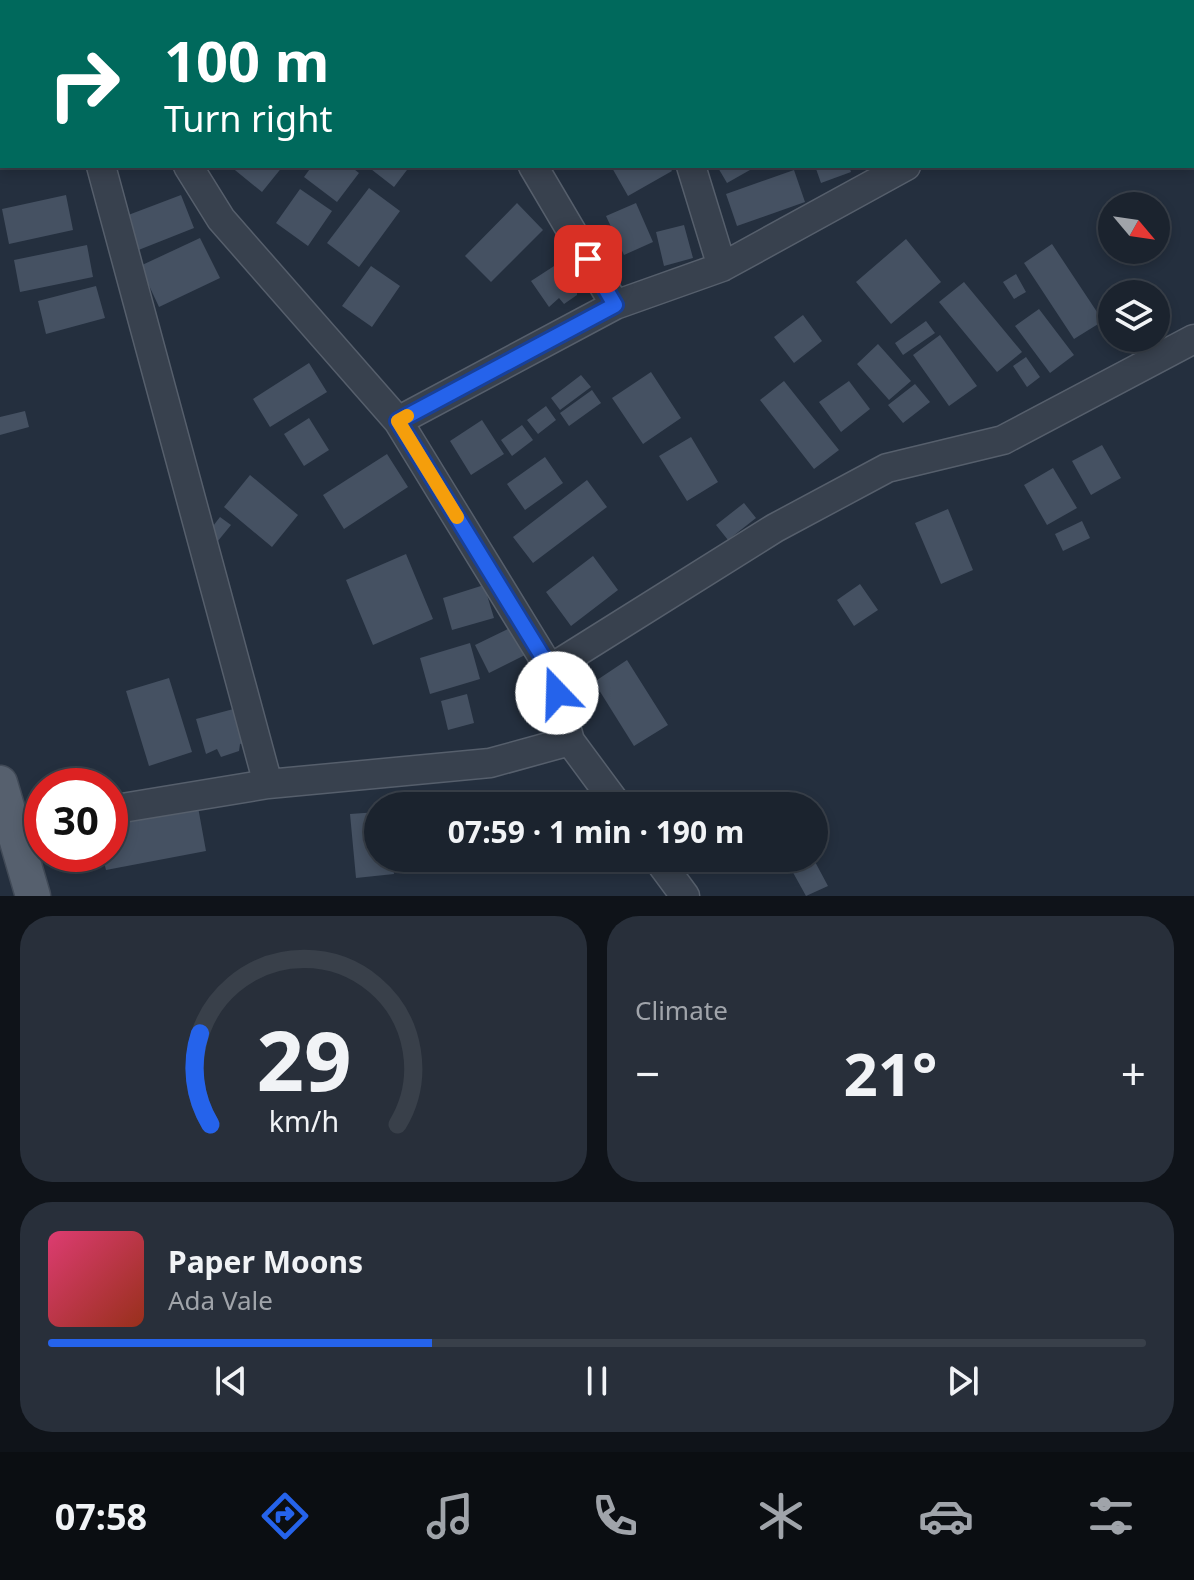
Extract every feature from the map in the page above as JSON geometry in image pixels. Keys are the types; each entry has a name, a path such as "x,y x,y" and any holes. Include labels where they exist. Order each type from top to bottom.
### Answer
{"main road":[{"path":"0,783 24,819"},
{"path":"31,872 33,896"}],"street":[{"path":"102,168 268,784"},
{"path":"189,168 221,219 398,421 550,669 570,741 608,792"},
{"path":"534,168 615,305"},
{"path":"692,168 722,267"},
{"path":"398,421 615,305 722,267 902,168"},
{"path":"550,669 775,528 887,468 1003,440 1194,339"},
{"path":"128,807 268,784 490,763 570,741"},
{"path":"667,872 685,896"}],"building":[{"path":"232,168 281,168 262,192"},
{"path":"311,168 353,168 359,173 337,202 304,177"},
{"path":"370,168 408,168 394,187"},
{"path":"612,168 670,168 672,171 628,196"},
{"path":"718,168 753,168 727,183"},
{"path":"816,168 850,168 851,172 821,183"},
{"path":"794,170 805,202 737,226 726,194"},
{"path":"369,188 400,211 359,267 327,243"},
{"path":"300,189 332,211 308,246 276,223"},
{"path":"66,195 73,230 9,244 2,209"},
{"path":"181,195 194,228 136,251 123,217"},
{"path":"517,203 543,230 491,282 465,256"},
{"path":"636,203 653,242 624,255 606,216"},
{"path":"684,225 693,258 664,266 656,232"},
{"path":"200,238 220,278 159,307 140,266"},
{"path":"906,239 941,282 891,324 856,282"},
{"path":"1052,244 1098,313 1098,324 1074,339 1024,263"},
{"path":"87,245 93,277 20,292 14,260"},
{"path":"568,257 584,279 577,287 577,295 564,304 559,298 549,307 531,281"},
{"path":"371,266 400,286 372,327 342,306"},
{"path":"1016,274 1026,292 1014,299 1003,282"},
{"path":"964,282 1022,352 997,372 939,302"},
{"path":"96,286 105,318 46,334 38,301"},
{"path":"1039,309 1074,355 1050,373 1015,326"},
{"path":"803,315 822,341 794,363 774,337"},
{"path":"926,321 935,333 903,355 895,343"},
{"path":"940,335 977,386 949,406 913,355"},
{"path":"878,344 911,381 889,400 857,364"},
{"path":"1026,357 1040,377 1027,387 1013,366"},
{"path":"309,363 327,392 270,427 253,399"},
{"path":"651,372 681,418 643,444 612,398"},
{"path":"581,375 591,387 560,410 551,398"},
{"path":"784,381 839,450 814,469 760,400"},
{"path":"849,381 870,409 841,432 819,402"},
{"path":"915,384 930,402 903,423 888,405"},
{"path":"592,390 601,403 569,426 560,413"},
{"path":"546,406 556,420 538,434 527,420"},
{"path":"25,411 29,427 0,435 0,417"},
{"path":"309,418 329,450 304,466 284,434"},
{"path":"482,420 504,454 471,475 450,441"},
{"path":"522,425 533,440 512,456 501,440"},
{"path":"691,437 718,482 687,501 659,456"},
{"path":"1102,445 1121,478 1091,495 1072,461"},
{"path":"387,454 408,487 344,529 323,495"},
{"path":"545,457 563,483 525,510 507,484"},
{"path":"1053,468 1077,508 1047,525 1024,485"},
{"path":"250,475 298,515 272,547 224,507"},
{"path":"587,480 607,507 533,563 513,537"},
{"path":"744,503 756,518 728,540 716,525"},
{"path":"948,509 973,570 941,584 915,523"},
{"path":"220,517 231,525 213,547 203,539"},
{"path":"1082,521 1090,538 1063,551 1055,534"},
{"path":"406,554 433,619 373,645 346,580"},
{"path":"593,556 618,590 571,626 546,592"},
{"path":"860,584 878,610 854,626 837,600"},
{"path":"484,585 494,618 452,630 443,598"},
{"path":"512,627 525,655 489,673 475,645"},
{"path":"470,643 480,679 430,694 420,658"},
{"path":"627,660 668,725 634,746 594,682"},
{"path":"169,678 192,752 149,766 126,691"},
{"path":"467,694 474,723 448,730 441,701"},
{"path":"241,707 251,742 240,744 239,751 221,757 217,749 206,754 196,719"},
{"path":"198,807 206,851 128,866 128,821"},
{"path":"364,813 364,872 394,874 356,878 350,814"},
{"path":"793,872 820,872 828,886 806,896"}],"slow traffic":[{"path":"407,416 398,421 457,517"}],"route":[{"path":"557,693 550,669 398,421 615,305 588,259"}]}
